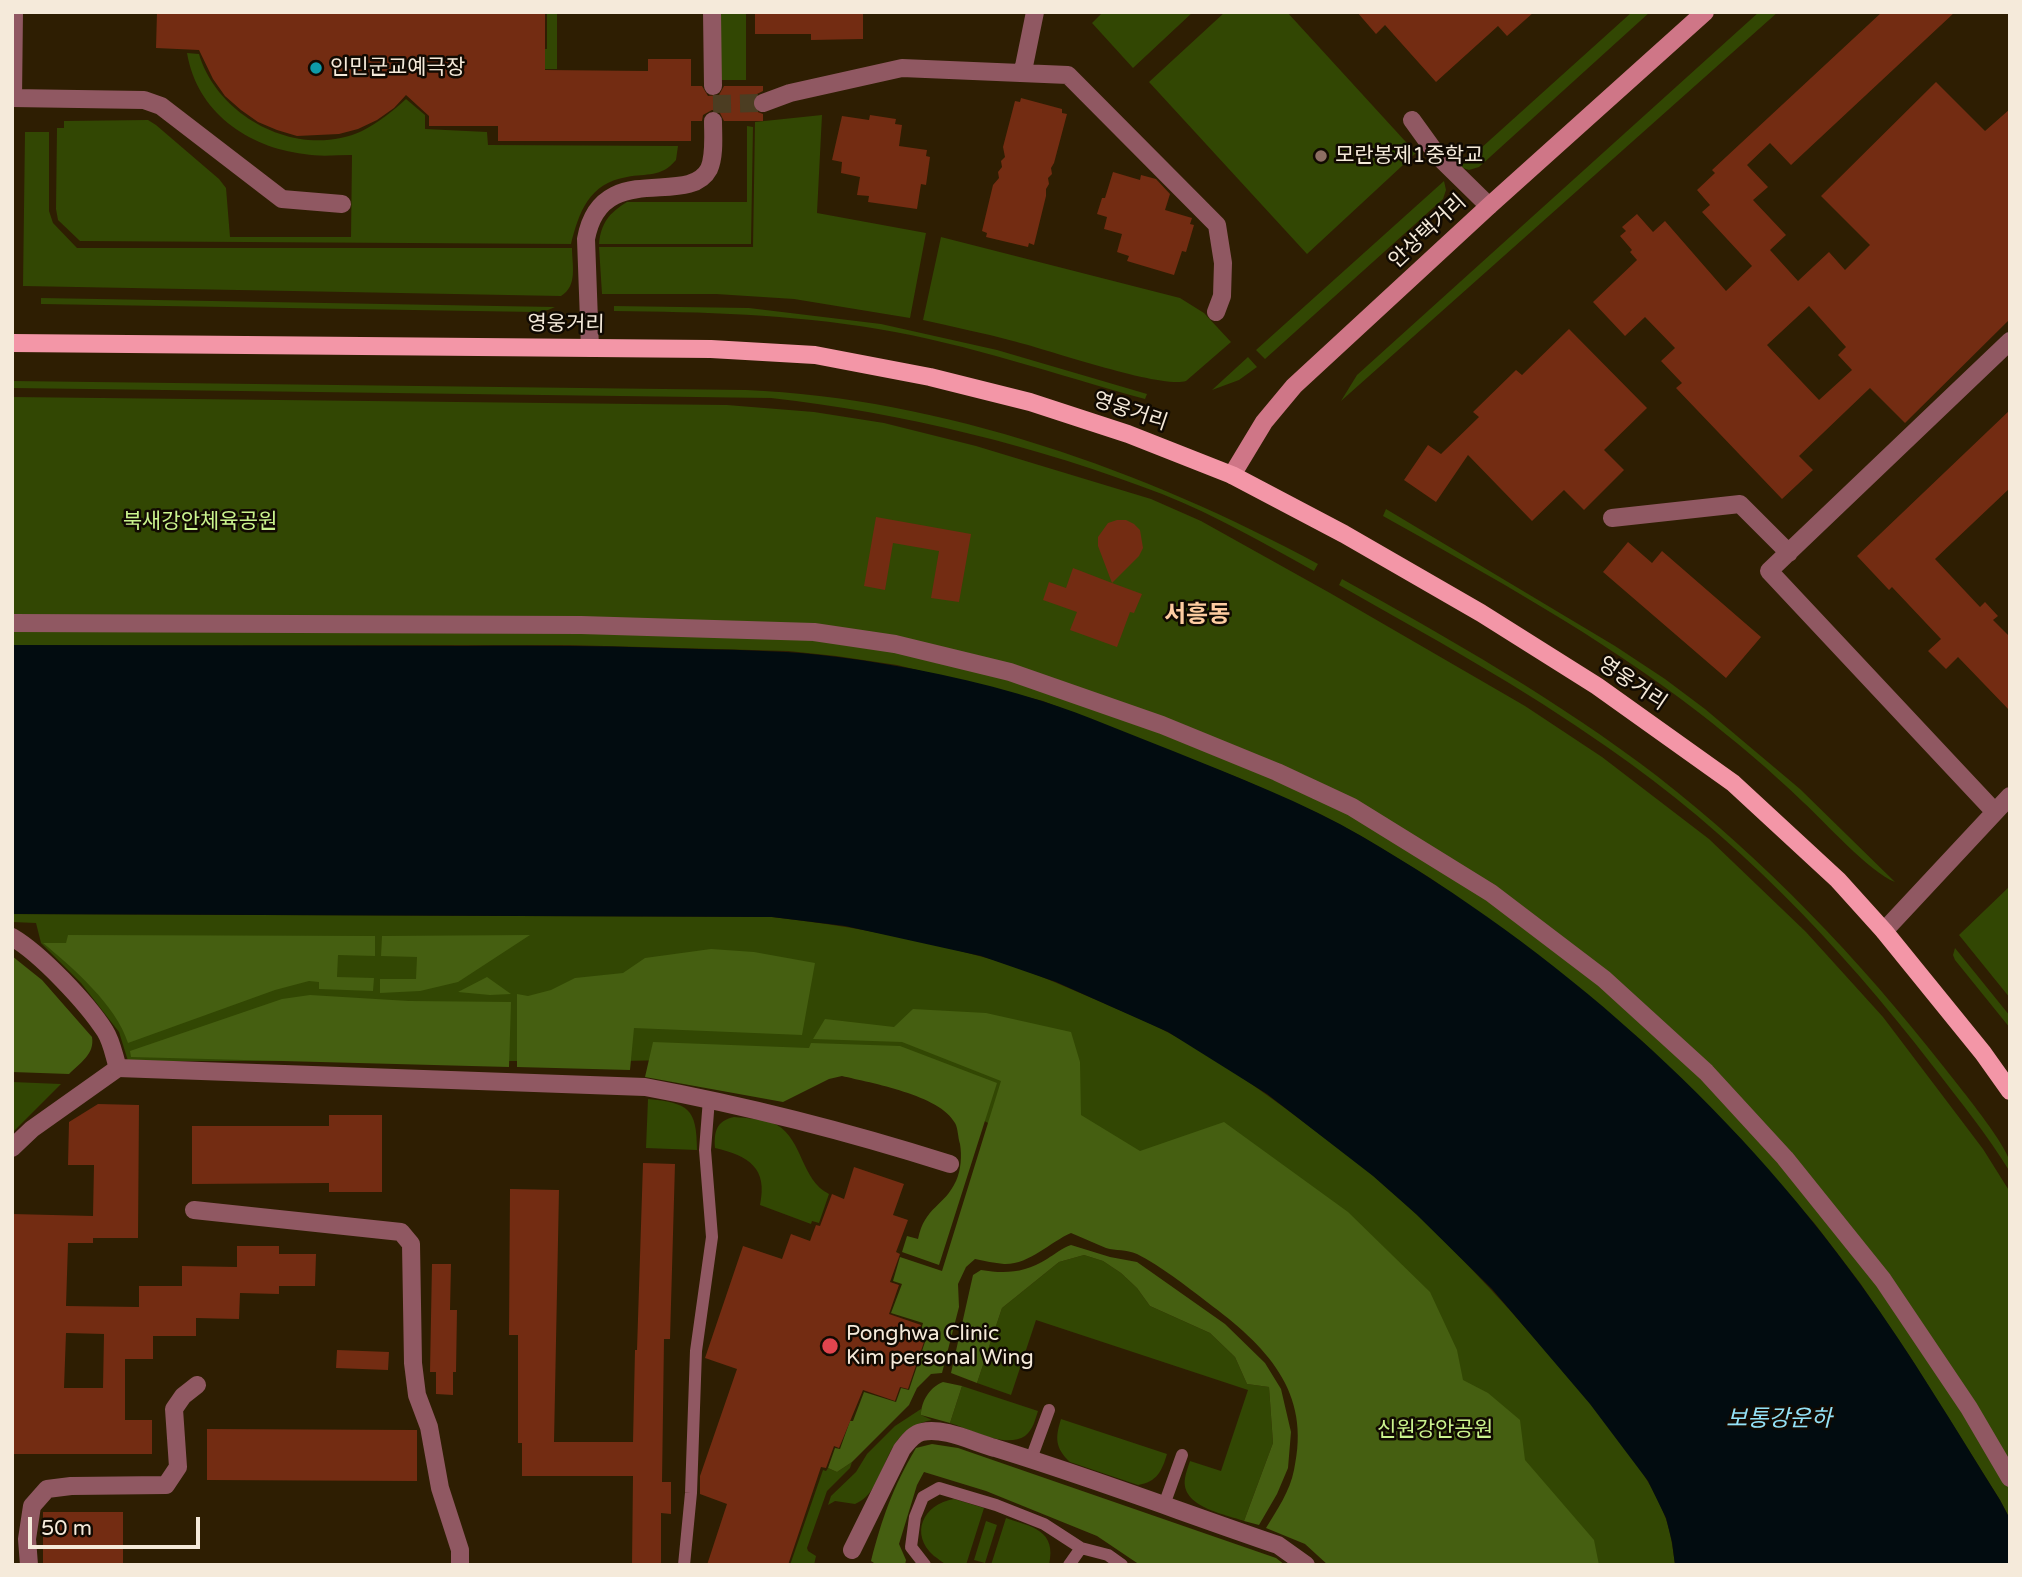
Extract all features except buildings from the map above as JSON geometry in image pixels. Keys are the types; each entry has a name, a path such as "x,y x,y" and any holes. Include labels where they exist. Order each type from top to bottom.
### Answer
{"main road":[{"name":"안상택거리","path":"1232,475 1264,422 1294,386 1705,12"},
{"name":"영웅거리","path":"12,342 711,349 815,355 930,377 1042,406 1128,434 1232,475 1344,534 1481,613 1597,687 1733,783 1838,880 1884,931 1983,1053 2010,1091"}],"street":[{"path":"14,12 13,98 145,100 161,106 282,199 342,204"},
{"path":"712,12 713,86"},
{"path":"1023,71 1035,12"},
{"path":"763,103 790,93 902,68 1023,71 1068,75 1217,225 1223,263 1222,296 1216,312"},
{"path":"1412,120 1438,156 1489,206"},
{"path":"590,348 586,239 589,222 598,208 617,194 639,188 691,184 704,177 711,166 713,121"},
{"path":"1994,811 1769,571 2010,341"},
{"path":"1612,518 1740,504 1789,553"},
{"path":"12,623 567,625 814,632 895,644 1010,671 1162,725 1277,772 1352,807 1491,894 1604,979 1706,1072 1785,1158 1883,1280 1969,1408 2010,1478"},
{"path":"1884,931 2010,796"},
{"path":"12,937 43,961 93,1015 107,1034 118,1068"},
{"path":"12,1148 32,1129 118,1068 645,1087 709,1099 863,1137 950,1164"},
{"path":"194,1210 401,1232 411,1244 413,1363 417,1395 429,1427 440,1488 460,1550 460,1565"},
{"path":"29,1565 27,1539 32,1506 47,1489 71,1486 166,1485 178,1467 174,1409 183,1396 197,1385"},
{"path":"852,1550 902,1449 911,1437 921,1432 949,1434 1031,1459 1278,1545 1306,1565"}],"lane":[{"path":"684,1565 691,1493 696,1351 712,1237 705,1150 709,1099"},
{"path":"1031,1459 1049,1410"},
{"path":"1164,1505 1182,1455"},
{"path":"925,1565 911,1546 915,1517 923,1497 939,1488 996,1505 1044,1524 1081,1548 1108,1555 1122,1565"},
{"path":"1069,1565 1081,1548"}],"green space":[{"path":"547,12 557,12 557,69 542,69 542,49 547,49"},
{"path":"720,12 746,12 746,80 720,80"},
{"path":"1103,12 1193,12 1133,68 1092,23"},
{"path":"1225,12 1287,12 1416,153 1307,254 1149,82"},
{"path":"1632,12 1650,12 1479,167 1469,170 1460,167"},
{"path":"1759,12 1778,12 1341,401 1357,375"},
{"path":"187,53 199,54 209,77 224,97 242,114 264,127 288,136 313,140 338,139 374,124 406,99 425,115 425,129 487,132 488,145 678,146 676,160 665,170 614,180 603,185 582,210 571,244 80,241 58,220 56,209 57,128 64,128 64,121 148,120 156,125 226,188 230,237 351,237 352,155 316,155 283,150 245,135 213,109 201,93"},
{"path":"822,115 817,213 926,233 910,318 794,299 716,294 602,294 599,247 753,247 755,122"},
{"path":"747,126 753,127 751,244 599,244 607,219 627,202 747,202"},
{"path":"25,132 49,132 49,211 53,223 77,248 572,248 572,281 561,296 23,286"},
{"path":"1444,181 1446,190 1443,199 1265,359 1256,350"},
{"path":"941,237 1180,298 1204,313 1231,342 1186,381 1173,382 1129,374 1002,338 923,320"},
{"path":"41,298 555,307 536,312 41,304"},
{"path":"614,306 749,308 881,324 997,350 1147,394 1145,399 979,351 878,329 779,317 614,311"},
{"path":"1248,357 1257,367 1239,380 1212,390"},
{"path":"12,381 746,390 820,396 894,407 1041,445 1184,499 1318,564 1314,571 1182,502 1067,461 920,422 821,404 771,398 12,388"},
{"name":"북새강안체육공원","path":"12,397 727,405 814,412 884,423 976,446 1151,499 1201,521 1330,593 1525,706 1602,757 1709,839 1806,932 1883,1017 1983,1149 2010,1192 2010,1519 1909,1355 1860,1283 1815,1224 1742,1140 1641,1040 1521,942 1430,878 1361,836 1322,815 1239,778 1043,701 897,665 836,656 788,651 568,645 12,645"},
{"path":"1386,509 1615,646 1665,679 1800,789 1895,882 1860,858 1752,755 1698,712 1623,658 1544,608 1383,516"},
{"path":"1342,579 1463,648 1582,722 1697,808 1773,876 1878,987 1990,1128 2006,1153 2010,1172 1992,1144 1897,1020 1822,934 1741,854 1653,780 1607,747 1509,683 1339,585"},
{"path":"2010,886 2010,998 1959,935"},
{"name":"신원강안공원","path":"12,914 772,917 903,937 994,960 1038,975 1151,1024 1204,1052 1301,1120 1399,1198 1509,1310 1615,1434 1657,1498 1668,1525 1675,1565 1333,1565 1286,1499 1300,1466 1301,1420 1279,1363 1168,1258 994,1126 858,1056 622,1061 128,1061 119,1032 81,983 41,943 36,923 12,922"},
{"path":"68,935 375,936 375,956 338,955 337,977 374,978 373,991 319,989 319,982 309,981 275,990 128,1043 104,1001 43,943 66,943"},
{"path":"530,935 458,982 420,991 380,993 380,979 416,979 417,957 381,956 382,936"},
{"path":"1955,948 2010,1016 2010,1028 1955,960"},
{"path":"711,949 754,952 815,963 802,1035 634,1028 630,1070 517,1067 517,994 528,996 551,990 575,978 623,973 645,958"},
{"path":"12,956 42,980 92,1037 89,1053 69,1074 12,1072"},
{"path":"487,977 511,994 458,992"},
{"path":"310,995 409,1001 511,1002 509,1067 131,1057 130,1051 282,999"},
{"path":"913,1009 986,1013 1071,1032 1080,1062 1081,1115 1140,1151 1224,1122 1348,1212 1430,1292 1457,1350 1463,1380 1488,1393 1520,1420 1525,1460 1594,1540 1599,1565 1328,1565 1305,1544 1266,1528 1289,1485 1298,1442 1296,1417 1290,1394 1279,1373 1248,1336 1164,1270 1137,1254 1106,1248 1071,1233 1022,1261 1004,1264 975,1259 966,1267 958,1284 959,1307 942,1373 931,1374 917,1388 909,1405 852,1462 837,1472 828,1468 835,1448 840,1449 864,1392 896,1402 901,1388 909,1390 925,1342 919,1338 923,1323 891,1313 902,1284 893,1281 900,1257 942,1271 1001,1081 902,1042 813,1039 825,1019 894,1027"},
{"path":"653,1042 809,1048 811,1043 900,1046 997,1083 939,1265 902,1252 907,1236 918,1239 925,1220 951,1190 958,1177 961,1163 960,1144 956,1125 947,1113 904,1092 842,1076 829,1079 783,1102 645,1077"},
{"path":"12,1082 61,1084 12,1133"},
{"path":"648,1099 673,1103 688,1110 695,1125 697,1150 646,1148"},
{"path":"734,1117 767,1121 786,1132 813,1179 829,1194 819,1223 812,1221 811,1224 760,1205 761,1182 753,1166 738,1155 715,1148 717,1128 723,1121"},
{"path":"1071,1245 1137,1262 1225,1324 1265,1363 1281,1389 1291,1432 1288,1468 1259,1525 1244,1521 1273,1443 1269,1387 1247,1384 1235,1357 1210,1333 1150,1306 1137,1288 1103,1261 1084,1255 1059,1262 1002,1308 977,1383 951,1373 973,1275 981,1270 1023,1270"},
{"path":"1084,1255 1103,1261 1121,1273 1137,1288 1150,1306 1210,1333 1235,1357 1247,1384 1269,1387 1273,1443 1244,1521 1196,1503 1185,1488 1185,1478 1190,1461 1221,1471 1248,1390 1036,1320 1011,1395 977,1383 1002,1308 1059,1262"},
{"path":"943,1382 962,1386 950,1423 921,1415 927,1395"},
{"path":"962,1386 1038,1411 1030,1431 1017,1439 998,1439 950,1423"},
{"path":"921,1409 921,1415 932,1420 914,1426 902,1435 866,1496 855,1504 835,1501 828,1505 831,1496 856,1472 867,1454 895,1426"},
{"path":"1061,1419 1167,1454 1163,1466 1158,1475 1138,1485 1070,1462 1061,1452 1058,1442"},
{"path":"932,1444 958,1448 1276,1558 1285,1565 1140,1565 1097,1536 986,1491 924,1472 917,1485 899,1544 906,1560 905,1565 877,1565 871,1561 895,1490 916,1448"},
{"path":"852,1462 850,1468 827,1491 807,1548 816,1556 814,1565 790,1565 823,1470 828,1468 837,1472"},
{"path":"954,1499 984,1508 966,1565 943,1563 926,1547 922,1539 921,1530 927,1513 943,1502"},
{"path":"1006,1518 1033,1528 1046,1537 1051,1553 1049,1565 991,1565"},
{"path":"986,1521 997,1525 985,1563 974,1560"}],"water":[{"name":"보통강운하","path":"12,645 582,646 768,651 838,657 941,674 1042,701 1108,725 1293,801 1340,824 1435,881 1571,980 1636,1035 1697,1093 1755,1154 1810,1218 1861,1285 2000,1500 2010,1519 2010,1565 1675,1565 1666,1518 1648,1481 1590,1404 1492,1289 1373,1176 1267,1094 1168,1032 1056,982 981,956 845,926 772,917 12,914"}],"tunnel":[{"path":"713,104 763,103"}],"place":[{"name":"인민군교예극장","path":"316,68"},
{"name":"모란봉제1중학교","path":"1321,156"},
{"name":"Ponghwa Clinic Kim personal Wing","path":"830,1346"}],"district":[{"name":"서흥동","path":"1197,616"}]}
